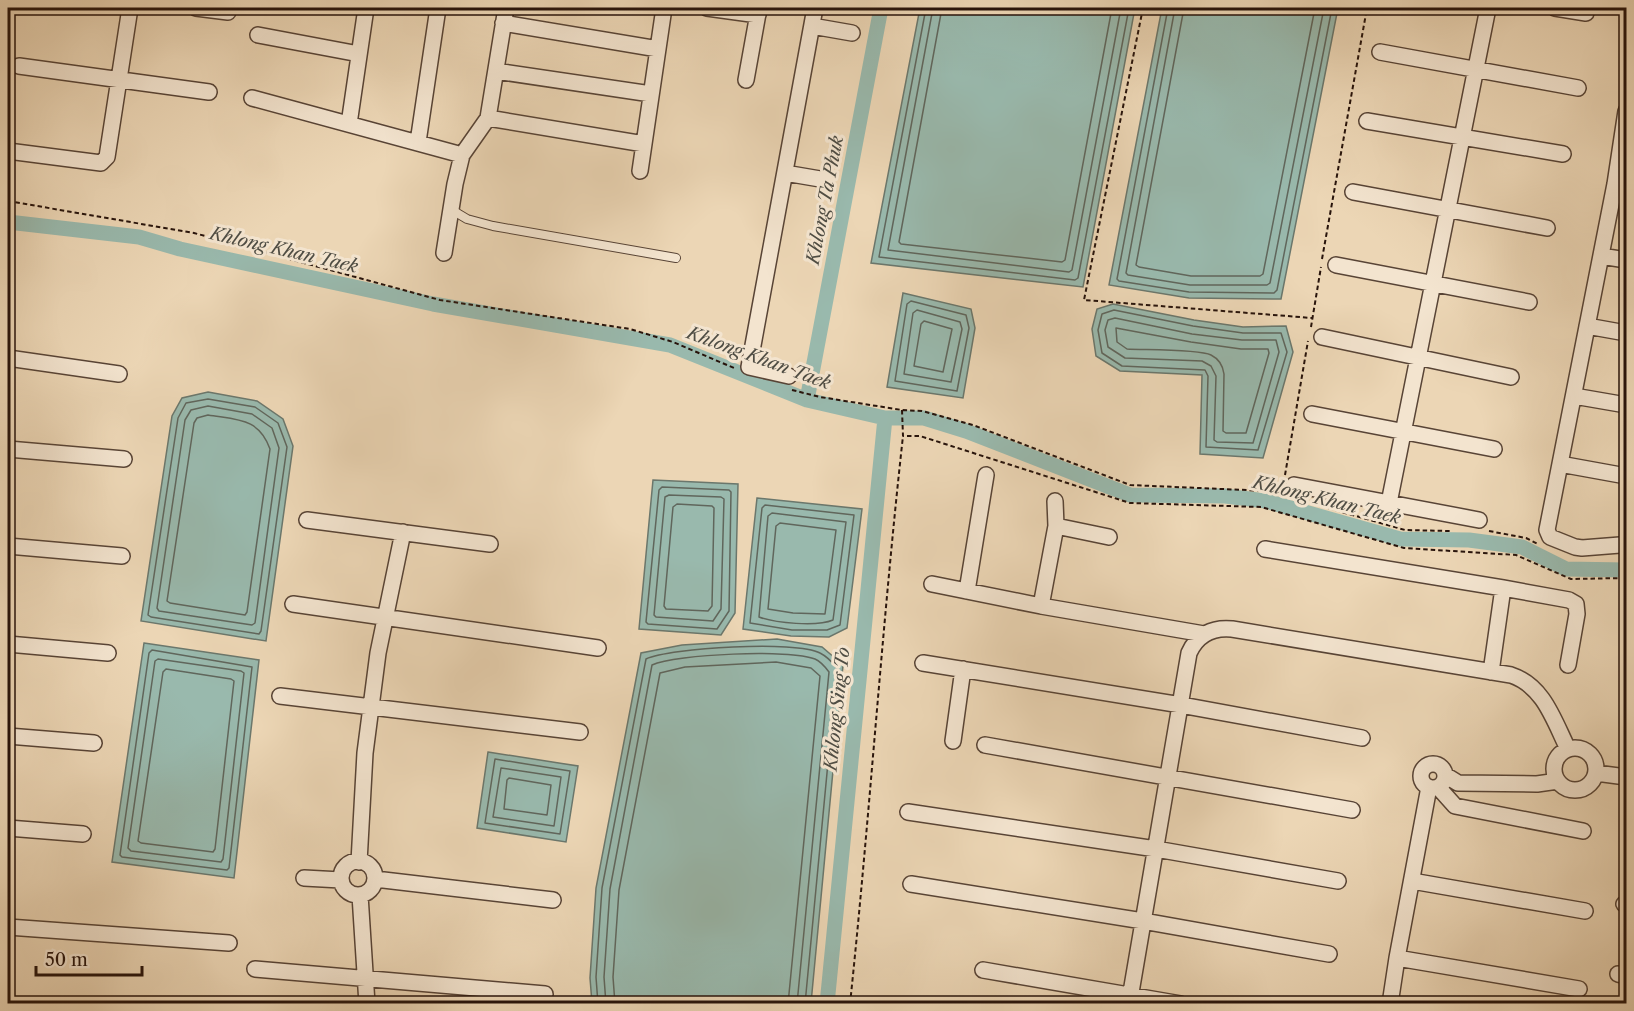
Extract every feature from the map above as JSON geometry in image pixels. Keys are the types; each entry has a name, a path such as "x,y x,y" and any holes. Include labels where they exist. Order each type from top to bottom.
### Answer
{"street":[{"path":"8,151 101,163 107,157 130,8"},
{"path":"196,8 228,12"},
{"path":"349,124 366,8"},
{"path":"418,142 438,8"},
{"path":"640,171 664,8"},
{"path":"707,8 758,11 746,80"},
{"path":"787,382 748,367 815,8"},
{"path":"1389,503 1488,8"},
{"path":"1555,8 1586,13"},
{"path":"444,253 455,183 462,155 488,118 504,15 658,49"},
{"path":"812,26 852,33"},
{"path":"258,35 359,54"},
{"path":"1380,52 1578,88"},
{"path":"19,66 209,92"},
{"path":"496,71 651,94"},
{"path":"252,98 462,155"},
{"path":"1620,545 1575,547 1547,534 1601,256 1621,185 1626,111"},
{"path":"488,118 644,144"},
{"path":"1367,121 1563,154"},
{"path":"784,173 826,180"},
{"path":"1353,192 1547,228"},
{"path":"1601,256 1626,260"},
{"path":"1336,265 1529,302"},
{"path":"1587,326 1626,333"},
{"path":"1313,336 1511,377"},
{"path":"8,358 119,374"},
{"path":"1574,396 1626,405"},
{"path":"1312,414 1494,449"},
{"path":"8,449 124,459"},
{"path":"1560,464 1626,476"},
{"path":"967,591 986,475"},
{"path":"1289,489 1389,503 1480,525"},
{"path":"1041,606 1056,526 1055,501"},
{"path":"307,520 490,544"},
{"path":"1056,526 1110,537"},
{"path":"359,862 365,753 378,653 403,532"},
{"path":"8,546 122,556"},
{"path":"1265,549 1569,600 1576,604 1577,614 1568,665"},
{"path":"932,584 1041,606 1204,634"},
{"path":"1491,672 1503,588"},
{"path":"292,604 598,648"},
{"path":"1130,999 1190,653 1195,642 1204,634 1218,629 1232,629 1521,678 1537,691 1568,749"},
{"path":"8,644 108,653"},
{"path":"923,663 1180,705 1362,738"},
{"path":"953,741 963,669"},
{"path":"280,696 580,732"},
{"path":"8,736 94,743"},
{"path":"985,745 1352,810"},
{"path":"1568,749 1582,749 1588,753 1596,765 1593,780 1582,789 1568,789 1558,781 1554,769 1555,762 1568,749"},
{"path":"1596,773 1626,777"},
{"path":"1438,783 1537,784 1558,781"},
{"path":"1438,783 1455,806 1583,831"},
{"path":"1390,1004 1412,881 1438,783"},
{"path":"908,812 1156,849 1338,881"},
{"path":"8,828 83,834"},
{"path":"351,862 359,862 368,864 372,868 375,879 370,890 355,895 345,890 341,880 343,870 351,862"},
{"path":"304,878 341,880"},
{"path":"375,879 553,900"},
{"path":"1412,881 1585,911"},
{"path":"911,884 1143,921 1329,954"},
{"path":"360,895 367,1004"},
{"path":"8,927 229,943"},
{"path":"1397,958 1579,989"},
{"path":"255,969 545,994"},
{"path":"983,970 1130,999 1181,1004"}],"lane":[{"path":"452,210 467,219 493,226 676,258"}],"path":[{"path":"1143,8 1084,300 1312,318"},
{"path":"787,382 795,392 902,410 922,411 973,425 1130,485 1268,491 1289,489 1313,336 1312,318 1367,8"},
{"path":"8,201 195,233 440,300 630,329 673,342 744,372"},
{"path":"850,1004 870,799 887,582 903,436 902,410"},
{"path":"903,436 920,436 1130,503 1261,507 1404,548 1516,555 1571,579 1626,578"},
{"path":"1314,504 1405,530 1459,531"},
{"path":"1480,525 1491,531 1526,538 1547,549"}],"water":[{"path":"920,8 1135,8 1083,287 871,263"},
{"path":"1162,8 1338,8 1281,299 1189,298 1109,285"},
{"path":"903,293 971,309 975,328 963,398 887,387"},
{"path":"1113,304 1243,327 1286,326 1293,352 1263,458 1200,454 1202,375 1120,371 1096,356 1092,329 1097,309"},
{"path":"208,392 257,401 283,419 293,446 266,641 141,621 172,416 182,398"},
{"path":"653,480 738,484 735,613 721,635 639,629"},
{"path":"757,498 862,509 847,628 829,637 791,636 743,629"},
{"path":"777,639 822,647 843,665 811,1003 592,1003 590,978 596,888 641,653 682,645"},
{"path":"144,643 259,660 234,878 112,862"},
{"path":"488,752 578,766 566,842 477,828"}],"waterway":[{"name":"Khlong Ta Phuk","path":"807,400 881,8"},
{"name":"Khlong Khan Taek","path":"8,222 139,237 180,249 433,304 670,345 807,400 885,418 924,418 966,431 1130,495 1225,496 1266,501 1400,539 1469,540 1522,547 1566,569 1626,570"},
{"name":"Khlong Sing To","path":"827,1004 885,418"}]}
